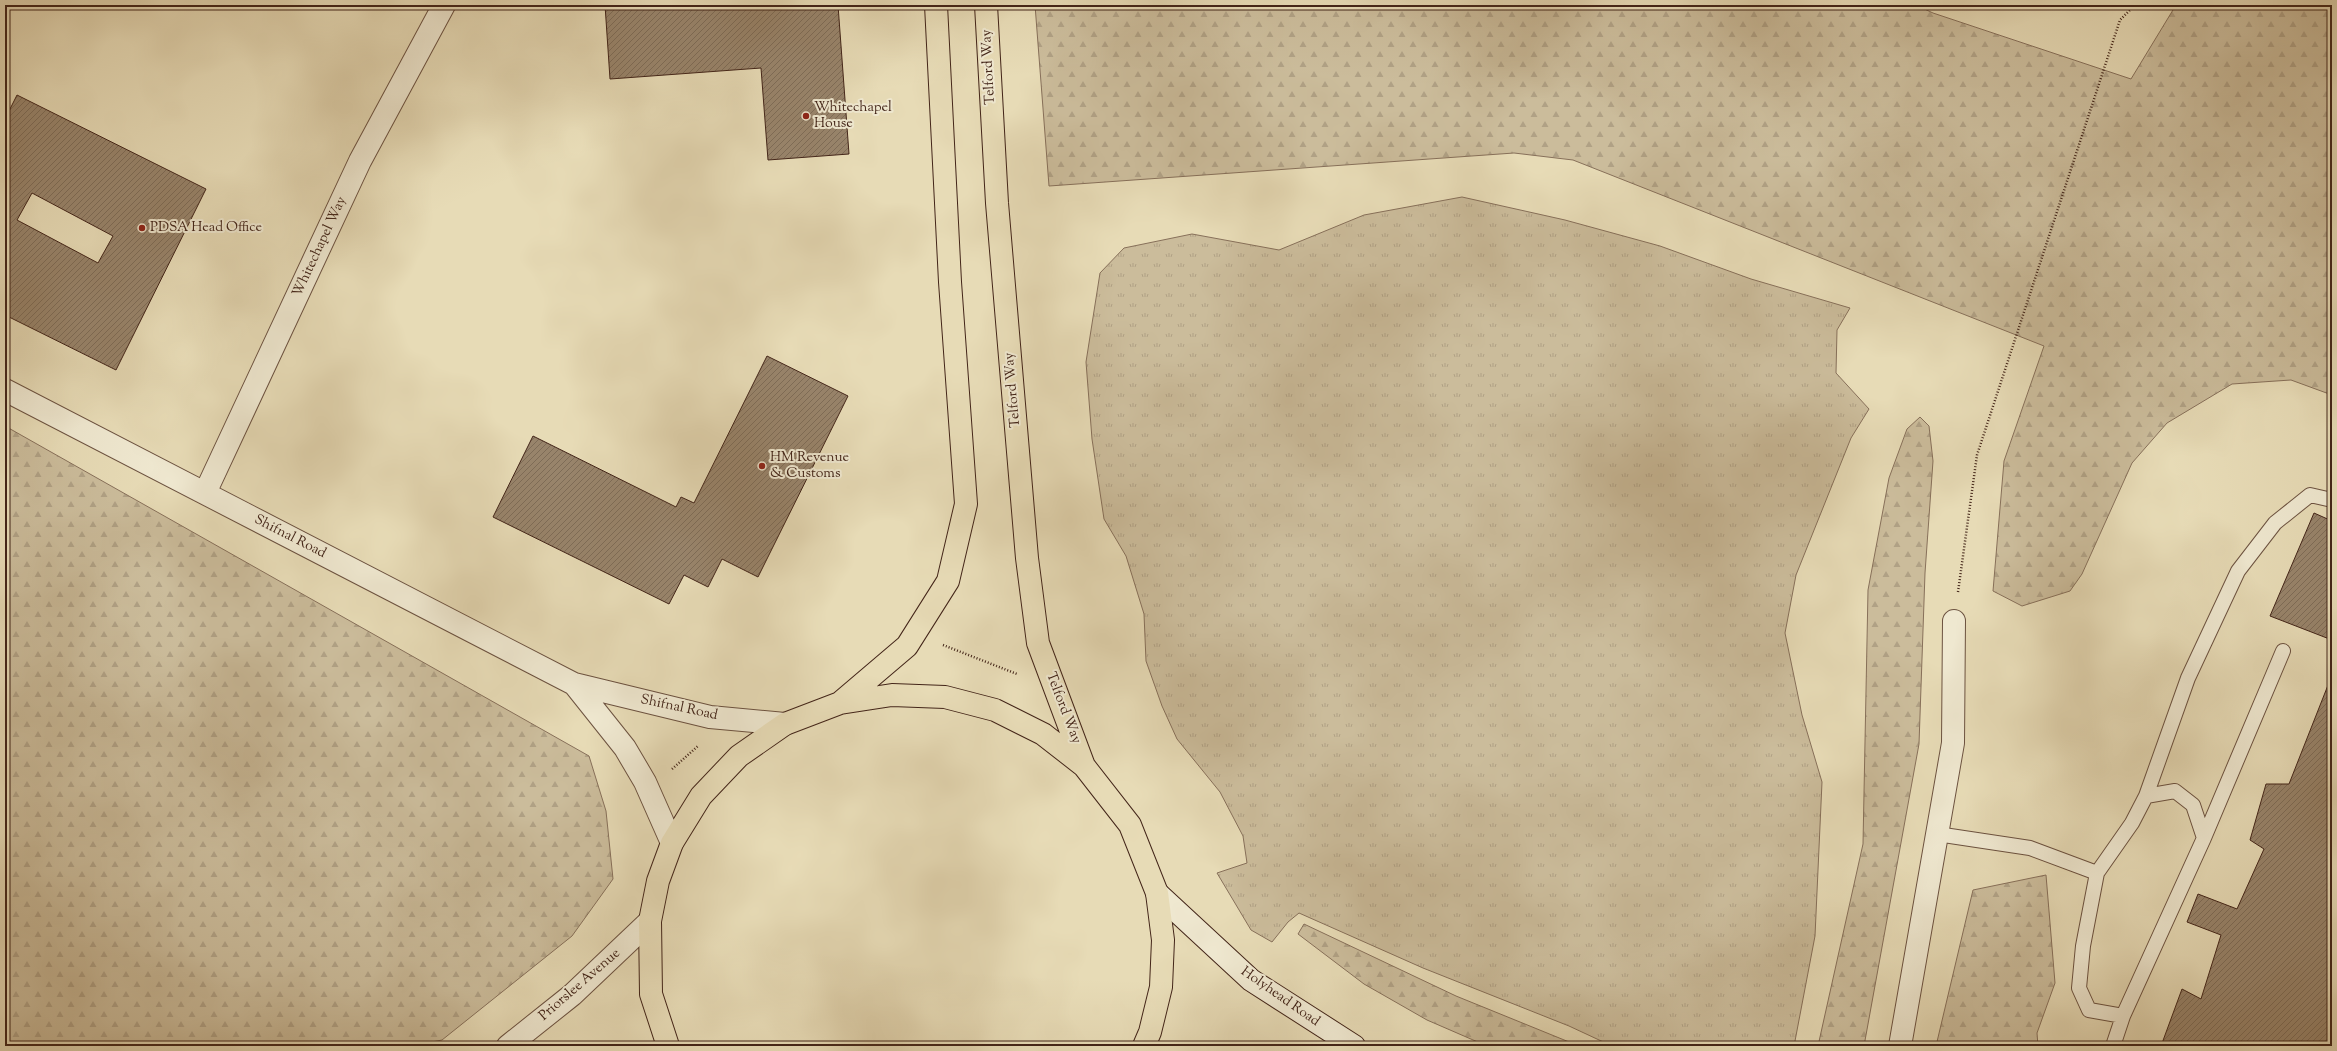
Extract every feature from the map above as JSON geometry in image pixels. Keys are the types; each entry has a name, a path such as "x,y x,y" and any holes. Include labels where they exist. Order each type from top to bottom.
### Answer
{"main road":[{"path":"840,703 907,646 948,581 966,504 950,282 936,5"},
{"name":"Telford Way","path":"986,5 997,204 1027,558 1038,643 1084,766"},
{"path":"668,1046 651,994 650,921 658,881 672,843 701,796 739,756 785,724 840,703 892,695 944,697 995,710 1043,734 1084,766 1130,825 1157,894 1163,940 1161,986 1150,1032 1144,1046"}],"street":[{"name":"Whitechapel Way","path":"205,493 360,161 444,5"},
{"name":"Shifnal Road","path":"5,390 574,684 710,717 785,724"},
{"path":"1900,1046 1953,743 1954,621"},
{"name":"Shifnal Road","path":"574,684 625,748 645,782 672,843"},
{"name":"Holyhead Road","path":"1157,894 1251,980 1354,1046"},
{"name":"Priorslee Avenue","path":"508,1046 572,995 650,921"}],"lane":[{"path":"2123,1016 2089,1010 2079,988 2083,946 2097,873 2132,823 2146,796 2188,678 2238,571 2275,523 2310,495 2332,500"},
{"path":"2113,1046 2123,1016 2204,838 2283,652"},
{"path":"2146,796 2175,791 2193,805 2204,838"},
{"path":"1937,834 2030,848 2097,873"}],"path":[{"path":"1954,621 1977,455 2120,20 2135,5"},
{"path":"917,629 939,644 1024,676 1047,668"},
{"path":"669,772 702,742"}],"green space":[{"path":"1035,5 1916,5 1933,13 2131,79 2176,5 2332,5 2332,395 2291,380 2232,384 2167,423 2132,463 2082,574 2070,591 2022,606 1993,591 2004,461 2044,346 1573,160 1514,153 1049,186"},
{"path":"1462,197 1565,220 1660,246 1751,279 1850,308 1837,330 1836,373 1869,409 1851,438 1796,575 1785,633 1802,715 1822,782 1815,936 1795,1041 1791,1046 1612,1046 1569,1026 1423,968 1299,913 1288,922 1272,942 1251,930 1217,873 1247,863 1243,836 1220,792 1177,739 1162,706 1146,661 1144,614 1126,556 1104,519 1092,439 1086,362 1100,273 1124,248 1192,234 1279,250 1364,215"},
{"path":"1920,417 1929,426 1933,461 1925,573 1919,744 1864,1046 1818,1046 1863,844 1868,590 1889,478 1907,429"},
{"path":"5,426 589,756 606,811 613,879 572,936 442,1040 411,1046 5,1046"},
{"path":"2046,875 2055,983 2037,1033 2038,1046 1936,1046 1973,890"},
{"path":"1304,924 1456,996 1579,1046 1487,1046 1427,1020 1364,984 1298,934"}],"building":[{"name":"Whitechapel House","path":"605,5 838,5 849,154 768,160 761,68 610,79"},
{"name":"PDSA Head Office","path":"17,95 206,189 116,370 5,315 5,119","holes":["32,193 113,236 98,263 17,220"]},
{"name":"HM Revenue & Customs","path":"767,356 848,396 758,577 722,559 708,587 684,575 669,604 493,517 533,436 676,507 681,497 694,503"},
{"path":"2314,513 2332,521 2332,640 2270,616"},
{"path":"2332,675 2332,1046 2161,1046 2182,989 2201,999 2221,935 2187,922 2198,894 2237,909 2264,849 2250,840 2266,784 2289,784"}],"place":[{"name":"Whitechapel House","path":"806,116"},
{"name":"PDSA Head Office","path":"142,228"},
{"name":"HM Revenue & Customs","path":"762,466"}]}
